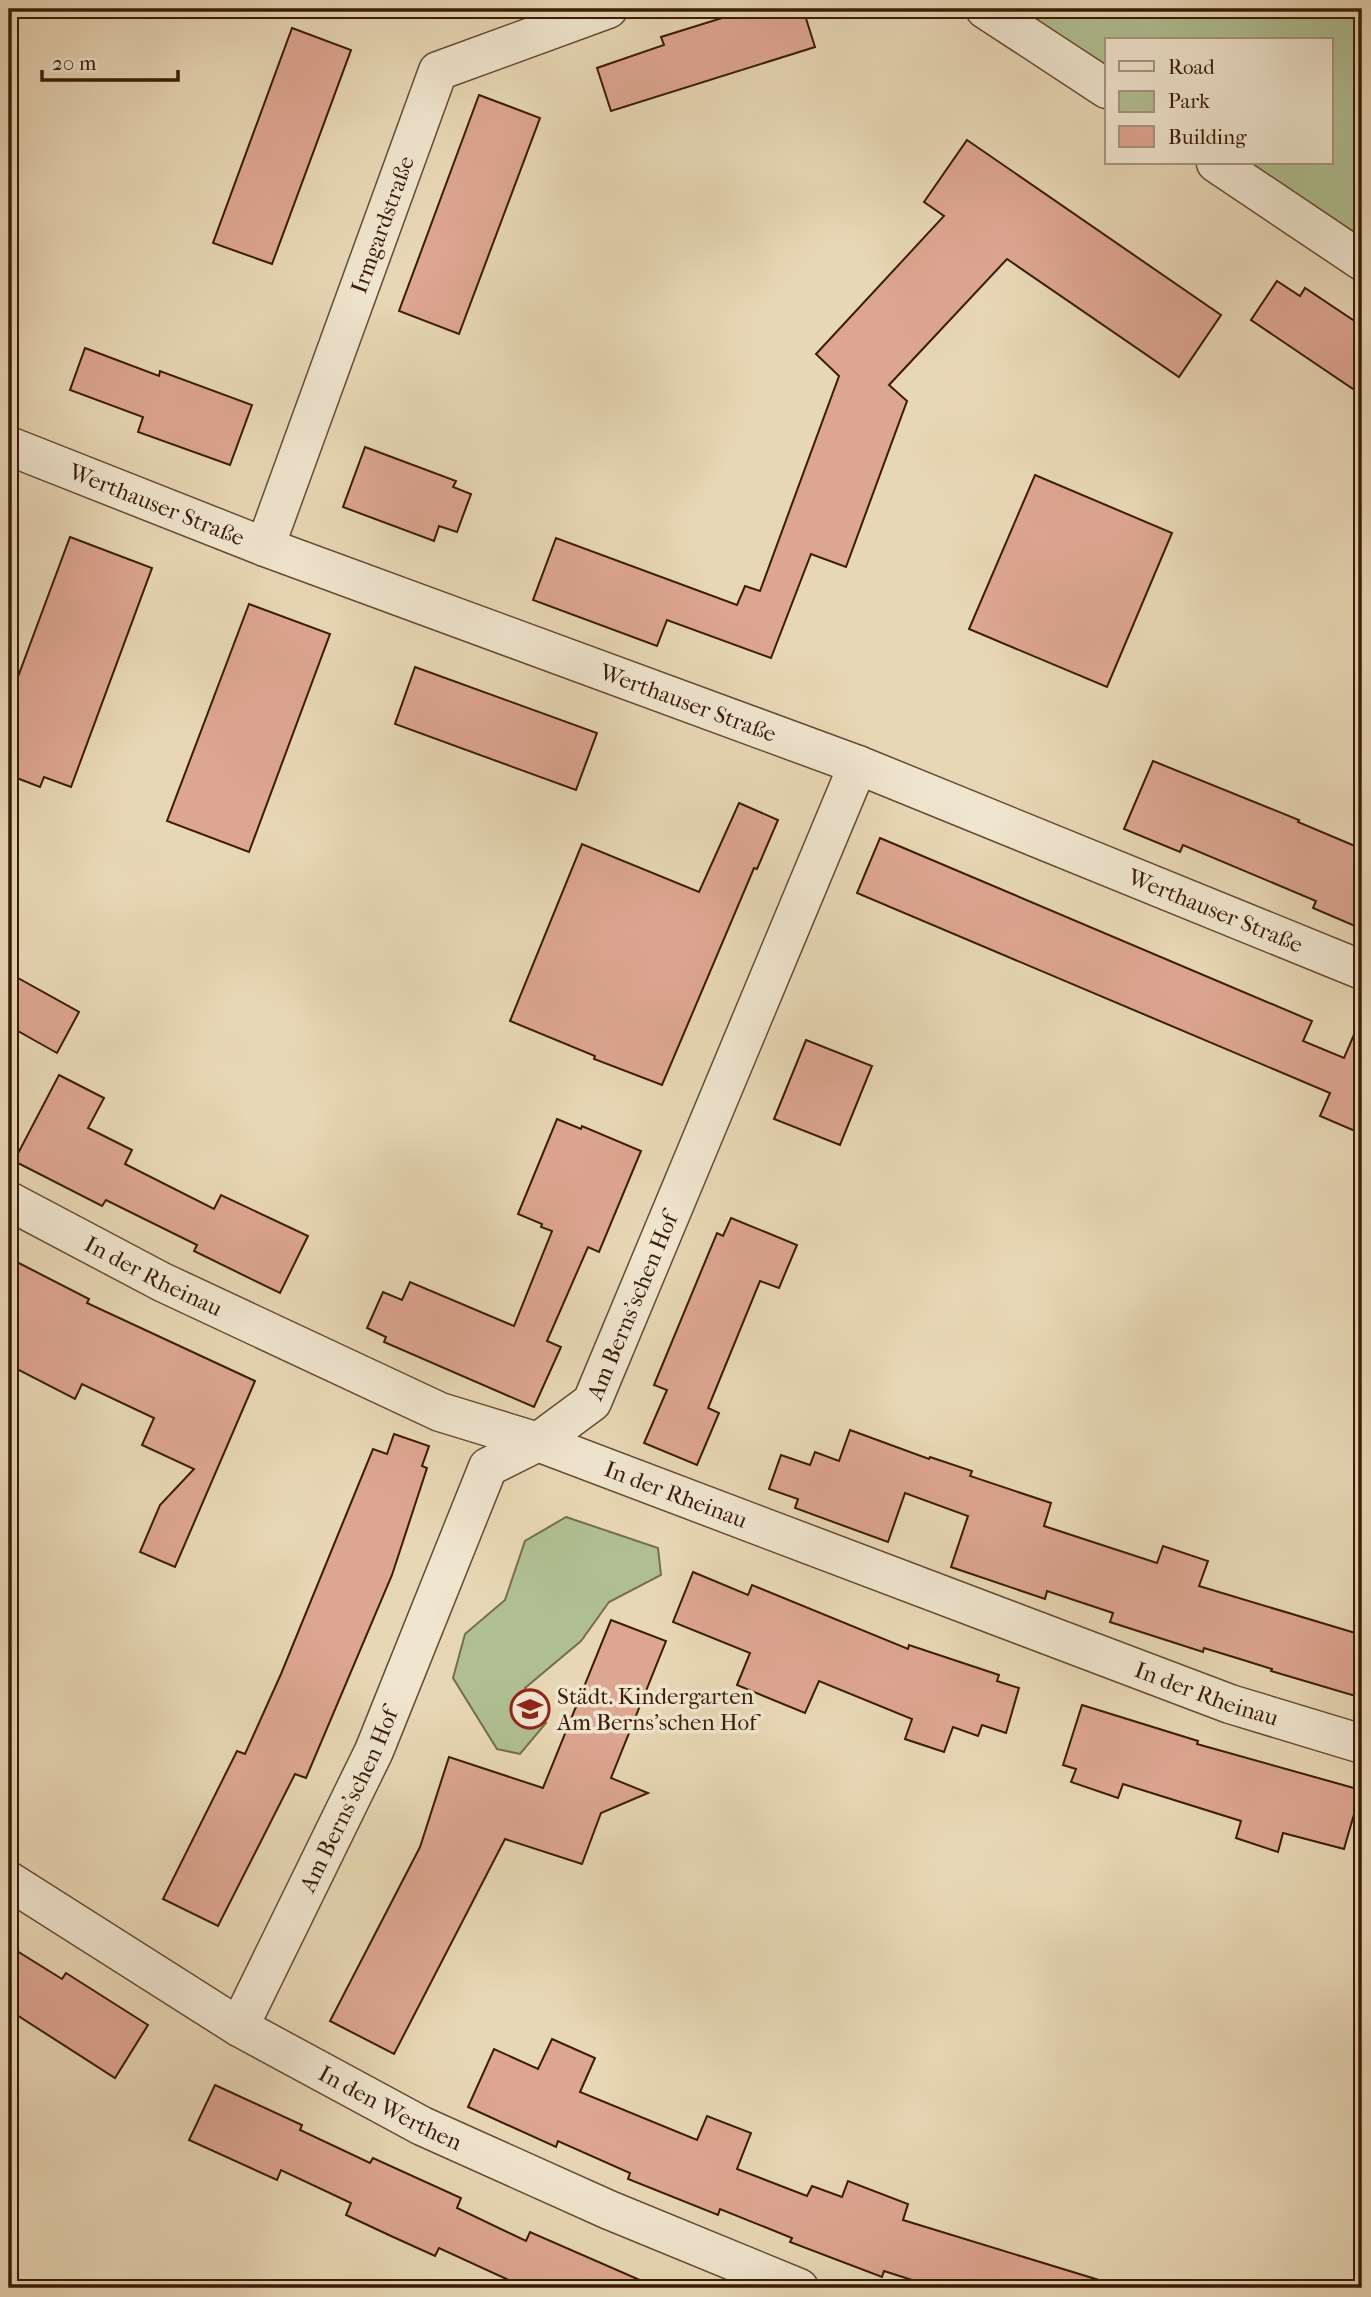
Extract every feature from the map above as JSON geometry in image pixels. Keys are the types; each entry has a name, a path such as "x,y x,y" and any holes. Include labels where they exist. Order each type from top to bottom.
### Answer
{"street":[{"name":"Irmgardstraße","path":"265,547 438,71 608,9"},
{"path":"1006,14 1105,88"},
{"path":"1217,164 1362,261"},
{"name":"Werthauser Straße","path":"9,446 265,547 858,765 1362,970"},
{"name":"Am Berns'schen Hof","path":"239,2027 374,1751 488,1467 538,1442 592,1402 858,765"},
{"name":"In der Rheinau","path":"9,1201 162,1282 440,1412 538,1442 1230,1704 1362,1744"},
{"name":"In den Werthen","path":"9,1881 239,2027 422,2126 609,2210 799,2288"}],"green space":[{"path":"1046,9 1362,9 1362,240 1248,164 1332,164 1332,38 1105,38 1105,68 1036,22"},
{"path":"566,1517 658,1548 661,1575 609,1602 581,1641 525,1688 546,1723 520,1754 497,1749 453,1678 465,1634 505,1600 525,1541"}],"building":[{"path":"751,9 803,9 815,47 611,111 597,68 664,45 661,37"},
{"path":"292,28 351,50 272,264 213,243"},
{"path":"479,95 540,118 459,334 399,311"},
{"path":"967,140 1221,315 1179,377 1007,259 889,385 907,401 846,567 811,554 771,658 667,620 657,646 533,600 556,538 737,605 745,586 760,591 839,376 816,354 944,216 924,202"},
{"path":"1277,281 1300,296 1305,288 1362,326 1362,395 1251,320"},
{"path":"85,348 159,376 160,371 252,405 230,465 138,432 143,417 70,390"},
{"path":"365,447 456,481 453,487 471,494 457,532 439,526 434,541 343,507"},
{"path":"1035,475 1172,533 1107,687 969,629"},
{"path":"70,537 152,568 71,787 44,777 40,787 9,775 9,701"},
{"path":"249,604 330,634 249,852 167,821"},
{"path":"415,667 597,733 576,790 395,724"},
{"path":"1153,761 1299,820 1298,822 1362,849 1362,929 1313,908 1316,901 1183,845 1180,852 1124,829"},
{"path":"739,803 778,820 757,869 754,868 662,1085 594,1059 595,1056 510,1021 582,844 699,892"},
{"path":"880,838 1312,1021 1303,1041 1344,1058 1362,1016 1362,1134 1320,1116 1330,1093 857,893"},
{"path":"9,973 79,1012 57,1053 9,1026"},
{"path":"806,1040 872,1066 840,1145 774,1119"},
{"path":"59,1075 104,1098 88,1128 132,1150 125,1164 214,1209 221,1195 308,1236 280,1293 194,1251 197,1245 106,1200 102,1206 14,1161"},
{"path":"557,1119 581,1129 582,1126 641,1151 599,1252 588,1247 547,1341 561,1347 534,1407 384,1342 386,1337 367,1328 383,1292 402,1300 410,1282 514,1326 552,1231 518,1214"},
{"path":"731,1218 797,1245 779,1288 760,1281 708,1408 719,1413 697,1465 644,1443 667,1390 654,1385 717,1233 723,1236"},
{"path":"9,1258 89,1299 87,1303 255,1381 175,1567 140,1552 160,1505 194,1469 142,1445 154,1418 82,1384 75,1399 9,1365"},
{"path":"850,1430 929,1459 930,1457 972,1471 970,1476 1051,1503 1044,1526 1157,1563 1163,1546 1208,1561 1199,1586 1362,1635 1362,1698 1204,1648 1203,1652 1110,1622 1113,1613 1047,1591 1045,1599 951,1567 968,1516 905,1493 888,1542 795,1508 798,1499 769,1489 781,1455 810,1465 815,1452 839,1461"},
{"path":"394,1434 429,1446 422,1466 427,1468 392,1575 306,1778 295,1774 218,1926 163,1899 237,1751 245,1754 281,1674 373,1449 387,1454"},
{"path":"693,1572 748,1595 752,1585 908,1649 909,1645 999,1675 997,1681 1019,1688 1006,1733 982,1725 978,1736 953,1727 944,1752 905,1739 912,1719 819,1681 805,1713 737,1685 750,1653 673,1622"},
{"path":"611,1620 666,1641 611,1778 648,1793 601,1813 582,1864 505,1839 394,2054 330,2021 420,1847 449,1757 543,1788"},
{"path":"1082,1705 1198,1741 1197,1744 1361,1790 1344,1849 1283,1833 1278,1852 1236,1838 1241,1821 1123,1784 1118,1798 1071,1782 1076,1769 1063,1765"},
{"path":"9,1946 62,1979 66,1973 148,2025 115,2078 9,2010"},
{"path":"552,2039 595,2058 580,2092 697,2140 707,2116 751,2133 737,2169 807,2196 812,2186 842,2197 848,2181 908,2204 903,2220 1099,2280 1098,2288 937,2288 884,2271 882,2277 790,2242 792,2238 720,2209 718,2215 628,2179 630,2173 558,2141 556,2147 468,2107 494,2049 538,2069"},
{"path":"215,2085 302,2125 300,2130 370,2163 373,2158 461,2198 457,2208 526,2241 530,2232 658,2288 526,2288 439,2248 435,2256 391,2236 346,2215 351,2203 281,2170 277,2180 189,2140"}],"place":[{"name":"Städt. Kindergarten Am Berns'schen Hof","path":"530,1709"}]}
